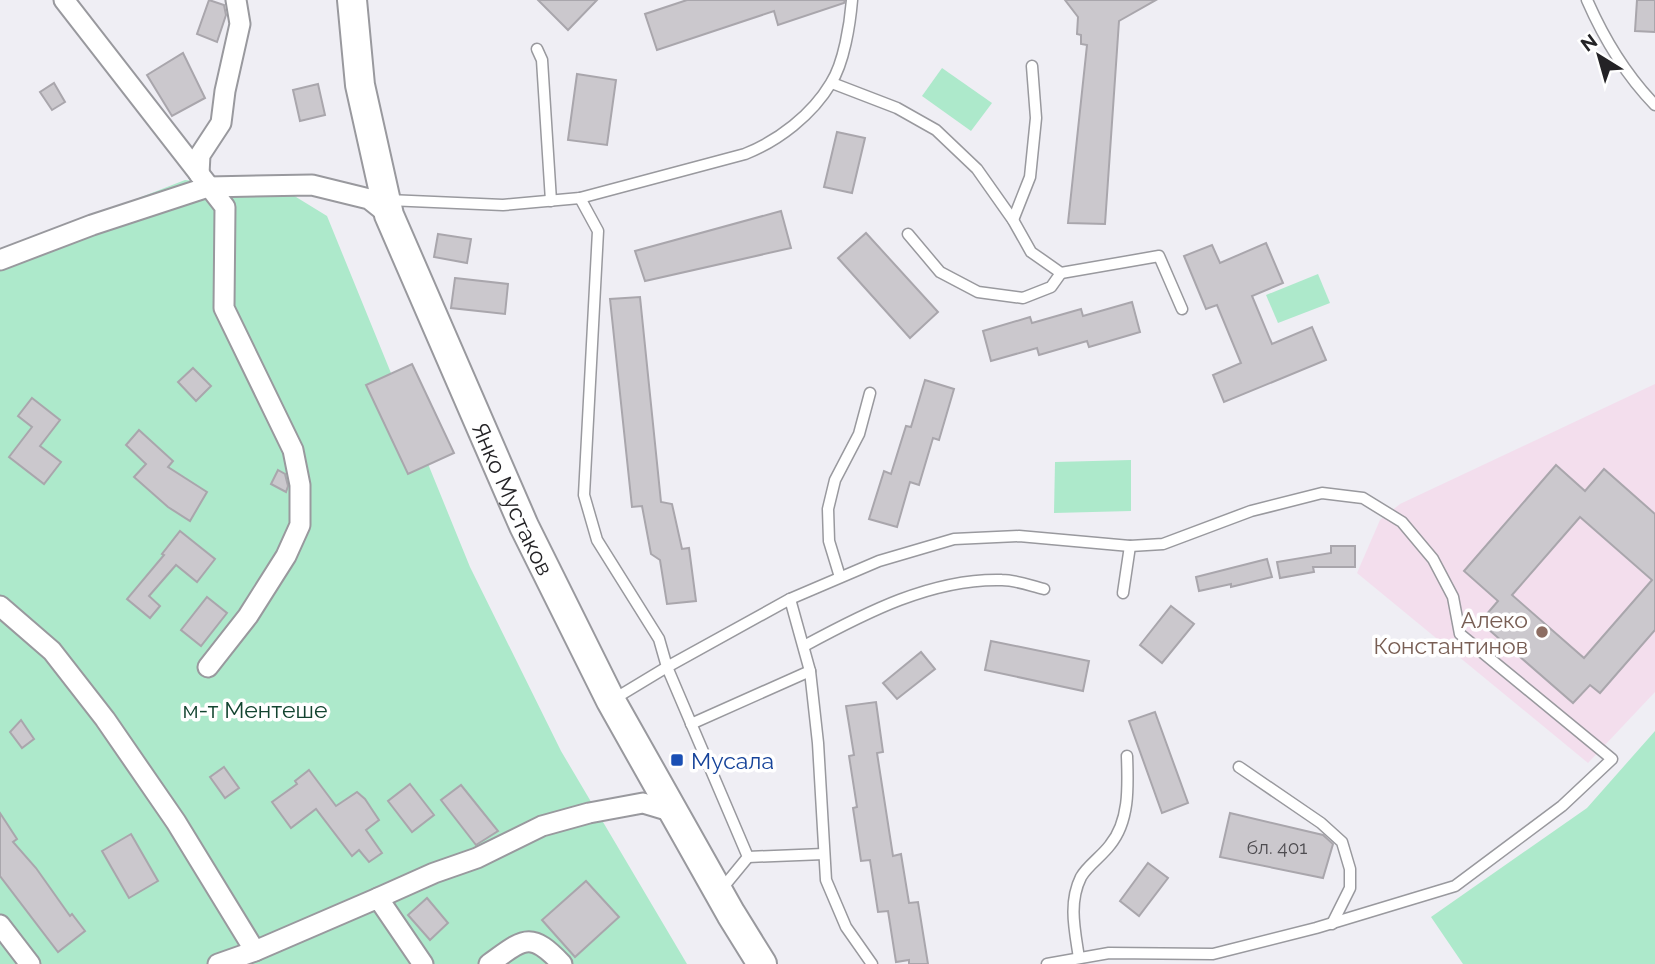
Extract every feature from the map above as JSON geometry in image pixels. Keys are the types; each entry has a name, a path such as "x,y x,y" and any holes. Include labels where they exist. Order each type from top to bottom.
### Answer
{"street":[{"path":"64,0 225,207 224,308 293,450 300,485 300,525 286,556 248,616 208,667"},
{"path":"203,181 200,155 221,123 225,91 240,24 236,0"},
{"name":"Янко Мустаков","path":"352,0 360,85 387,207 524,526 611,701 762,964"},
{"path":"0,260 203,181 312,185 387,207"},
{"path":"0,606 52,651 105,719 176,822 255,951"},
{"path":"218,964 477,858 542,826 589,813 643,803 673,812"},
{"path":"378,898 423,964"},
{"path":"0,925 30,964"},
{"path":"489,964 525,941 536,942 548,949 562,964"}],"lane":[{"path":"387,207 503,205 580,198 745,154 767,145 809,110 832,83 842,55 852,0"},
{"path":"1587,0 1621,65 1655,105"},
{"path":"537,49 542,60 551,201"},
{"path":"1013,220 1030,177 1036,118 1032,66"},
{"path":"832,83 897,108 936,130 977,169 1013,220 1031,252 1061,274"},
{"path":"580,198 598,231 584,495 597,540 659,639 667,667 748,857"},
{"path":"908,233 940,272 978,292 1023,298 1051,288 1061,274 1159,256 1182,310"},
{"path":"840,577 829,541 828,509 835,480 859,433 870,393"},
{"path":"611,701 790,600 879,561 954,539 1019,536 1130,546 1163,544 1251,511 1322,493 1363,498 1402,522 1433,559 1453,597 1460,634 1612,760 1562,806 1455,886 1332,924 1213,954 1109,953 1047,964"},
{"path":"1123,593 1130,546"},
{"path":"804,646 905,598 956,582 1005,580 1044,589"},
{"path":"790,600 810,671 818,743 827,880 846,928 872,964"},
{"path":"691,723 810,671"},
{"path":"1079,958 1072,912 1081,877 1113,842 1124,818 1128,787 1127,756"},
{"path":"1239,767 1321,823 1342,842 1350,869 1350,888 1332,924"},
{"path":"719,892 748,857 824,854"}],"shaded area":[{"name":"Алеко Константинов","path":"1655,384 1655,692 1588,763 1357,573 1380,520 1400,504"}],"green space":[{"path":"942,68 992,103 971,131 922,96"},
{"name":"м-т Ментeше","path":"185,180 283,189 327,216 470,567 561,751 687,964 0,964 0,252"},
{"path":"1318,274 1330,303 1278,323 1266,295"},
{"path":"1131,460 1131,511 1054,513 1055,462"},
{"path":"1655,731 1655,964 1463,964 1431,917 1587,808"}],"building":[{"path":"209,0 224,5 226,15 217,42 197,34"},
{"path":"538,0 597,0 568,30"},
{"path":"687,0 845,0 844,3 778,25 774,11 657,50 645,14"},
{"path":"1065,0 1156,0 1119,21 1105,224 1068,223 1087,45 1081,44 1081,35 1077,34 1078,17"},
{"path":"1637,0 1655,0 1655,32 1635,31"},
{"path":"183,53 205,98 172,116 147,75"},
{"path":"577,74 616,80 607,145 568,140"},
{"path":"54,83 65,102 52,110 40,92"},
{"path":"318,84 325,115 300,121 293,90"},
{"path":"837,132 865,138 852,193 824,187"},
{"path":"781,211 791,248 645,281 635,251"},
{"path":"866,233 938,312 910,338 838,258"},
{"path":"438,234 471,239 467,263 434,257"},
{"path":"1266,243 1283,283 1252,296 1272,344 1312,327 1326,360 1224,402 1213,375 1241,363 1217,305 1206,309 1184,256 1212,245 1220,263"},
{"path":"455,278 508,284 505,314 451,308"},
{"path":"640,297 661,502 672,504 682,549 689,548 696,601 667,604 660,560 651,554 642,506 632,507 610,299"},
{"path":"1132,302 1140,332 1089,347 1087,341 1039,355 1037,348 991,361 983,331 1030,317 1032,323 1081,309 1083,316"},
{"path":"412,364 454,453 408,474 366,385"},
{"path":"193,368 211,386 196,401 178,382"},
{"path":"925,380 954,389 939,440 933,438 919,485 910,482 897,527 869,519 884,471 891,474 906,426 911,427"},
{"path":"32,398 60,420 40,446 61,462 44,484 9,457 32,427 18,416"},
{"path":"139,430 173,461 168,467 207,492 190,521 168,507 134,477 146,464 126,445"},
{"path":"1556,465 1585,491 1604,469 1655,514 1655,630 1600,693 1590,685 1573,703 1480,622 1498,601 1464,571","holes":["1580,517 1652,580 1584,658 1512,595"]},
{"path":"278,470 285,474 288,486 286,492 271,484"},
{"path":"180,531 215,559 197,582 176,565 149,596 160,606 150,618 127,599 164,555 162,554"},
{"path":"1331,546 1355,546 1355,567 1313,567 1314,572 1280,578 1277,562 1331,553"},
{"path":"1267,559 1272,577 1199,591 1196,577"},
{"path":"207,597 227,613 201,646 181,630"},
{"path":"1171,606 1194,624 1162,663 1140,645"},
{"path":"991,641 1089,661 1083,691 985,670"},
{"path":"921,652 935,669 897,699 883,683"},
{"path":"876,702 883,752 877,753 893,856 901,854 909,903 918,902 928,964 909,964 909,960 896,962 888,911 878,912 870,860 861,861 853,808 857,807 849,756 854,755 846,706"},
{"path":"1155,712 1188,803 1162,813 1129,721"},
{"path":"21,720 34,739 22,748 10,732"},
{"path":"224,767 239,788 225,798 210,777"},
{"path":"309,770 336,806 357,792 365,799 379,820 366,830 382,853 369,862 359,850 352,856 316,809 291,828 272,802 297,784 295,781"},
{"path":"410,784 434,815 412,832 388,801"},
{"path":"461,785 498,831 476,845 441,800"},
{"path":"0,813 17,839 13,842 36,868 70,916 72,914 85,931 58,952 0,876"},
{"path":"1230,813 1323,835 1333,844 1323,878 1220,857"},
{"path":"131,834 158,881 129,898 102,851"},
{"path":"1148,863 1168,878 1139,916 1120,901"},
{"path":"586,881 619,917 575,957 542,920"},
{"path":"427,898 448,923 430,940 408,915"}],"place":[{"name":"Алеко Константинов","path":"1542,632"},
{"name":"Мусала","path":"677,760"}]}
